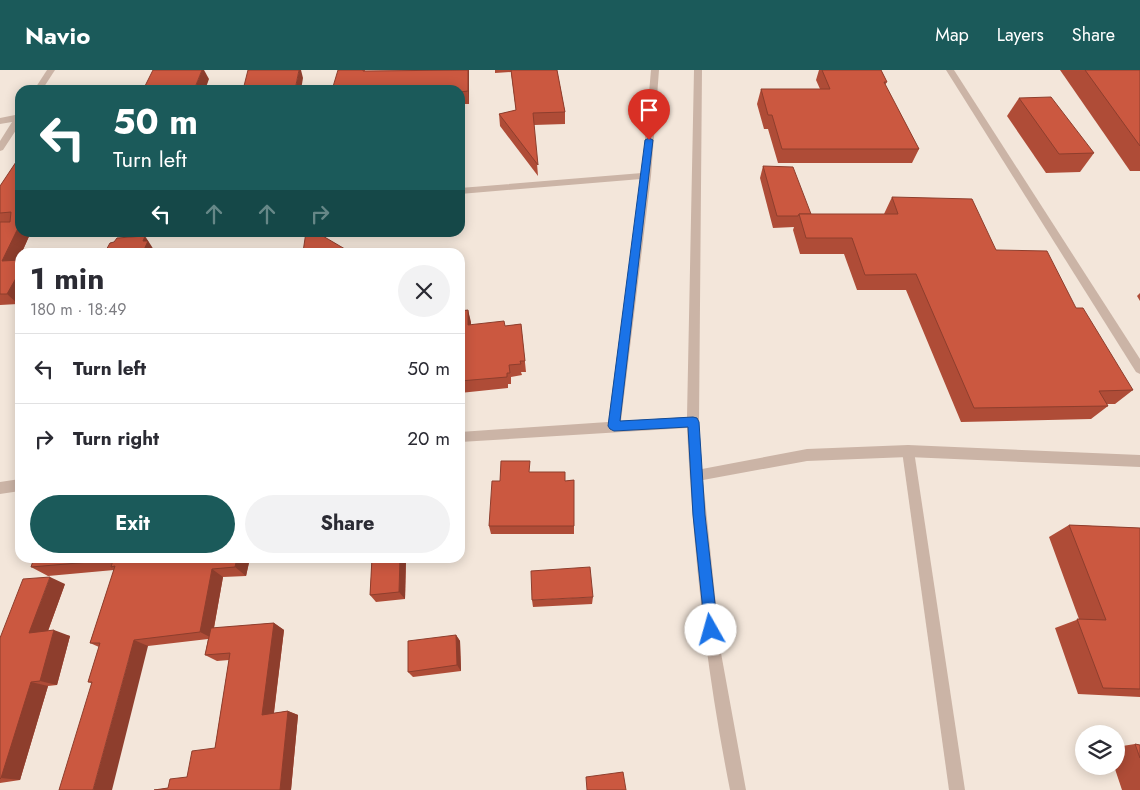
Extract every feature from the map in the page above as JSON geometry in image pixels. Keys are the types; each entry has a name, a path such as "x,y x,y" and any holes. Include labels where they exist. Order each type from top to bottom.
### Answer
{"street":[{"path":"41,85 51,70"},
{"path":"614,426 646,176 655,70"},
{"path":"698,70 693,422 704,574 718,687 738,790"},
{"path":"950,70 1140,369"},
{"path":"0,121 15,119"},
{"path":"0,148 15,124"},
{"path":"465,191 646,176"},
{"path":"465,437 693,422"},
{"path":"696,476 807,455 908,451 1140,461"},
{"path":"908,451 956,790"},
{"path":"0,488 15,486"}],"building":[{"path":"153,70 202,70 196,85 146,85"},
{"path":"248,70 299,70 296,85 244,85"},
{"path":"338,70 468,70 468,91 465,91 465,85 334,85"},
{"path":"511,70 557,70 565,112 533,113 538,165 499,114 516,110"},
{"path":"822,70 881,70 887,82 884,82 919,149 782,149 772,115 768,115 761,89 830,89"},
{"path":"1085,70 1140,70 1140,146"},
{"path":"1051,97 1094,153 1059,154 1019,98"},
{"path":"15,164 15,234 2,261 15,260 15,280 7,294 0,294 0,222 10,222 11,212 0,213 0,186"},
{"path":"763,166 793,167 811,214 777,216"},
{"path":"892,197 972,199 996,250 1047,251 1076,308 1083,308 1133,390 1099,391 1108,406 974,408 916,274 865,275 852,238 806,238 799,214 898,214"},
{"path":"145,237 143,241 148,241 145,248 107,248 110,243 114,242 117,238"},
{"path":"305,237 324,237 343,248 304,248"},
{"path":"465,310 468,310 468,325 504,321 505,326 521,324 525,361 520,361 521,364 509,365 510,373 507,373 507,377 465,381"},
{"path":"501,461 530,461 529,472 565,472 565,481 574,480 574,526 489,526 492,481 500,481"},
{"path":"1069,525 1140,528 1140,689 1103,688 1077,619 1106,620"},
{"path":"32,563 78,563 31,567"},
{"path":"112,563 236,563 235,567 212,569 200,632 134,640 93,790 59,790 92,682 88,682 100,643 90,643 115,566 111,567"},
{"path":"372,563 400,563 399,592 370,595"},
{"path":"590,567 593,597 532,600 531,571"},
{"path":"50,577 29,633 54,630 40,681 31,682 0,779 0,638 23,579"},
{"path":"274,623 262,715 288,711 280,790 154,790 168,788 170,779 187,777 192,751 215,748 230,653 205,655 211,628"},
{"path":"456,635 457,665 408,672 408,641"},
{"path":"1135,744 1140,745 1140,758"},
{"path":"623,772 626,790 587,790 586,777"}],"route":[{"path":"649,140 614,426 693,422 704,574 711,630"}]}
